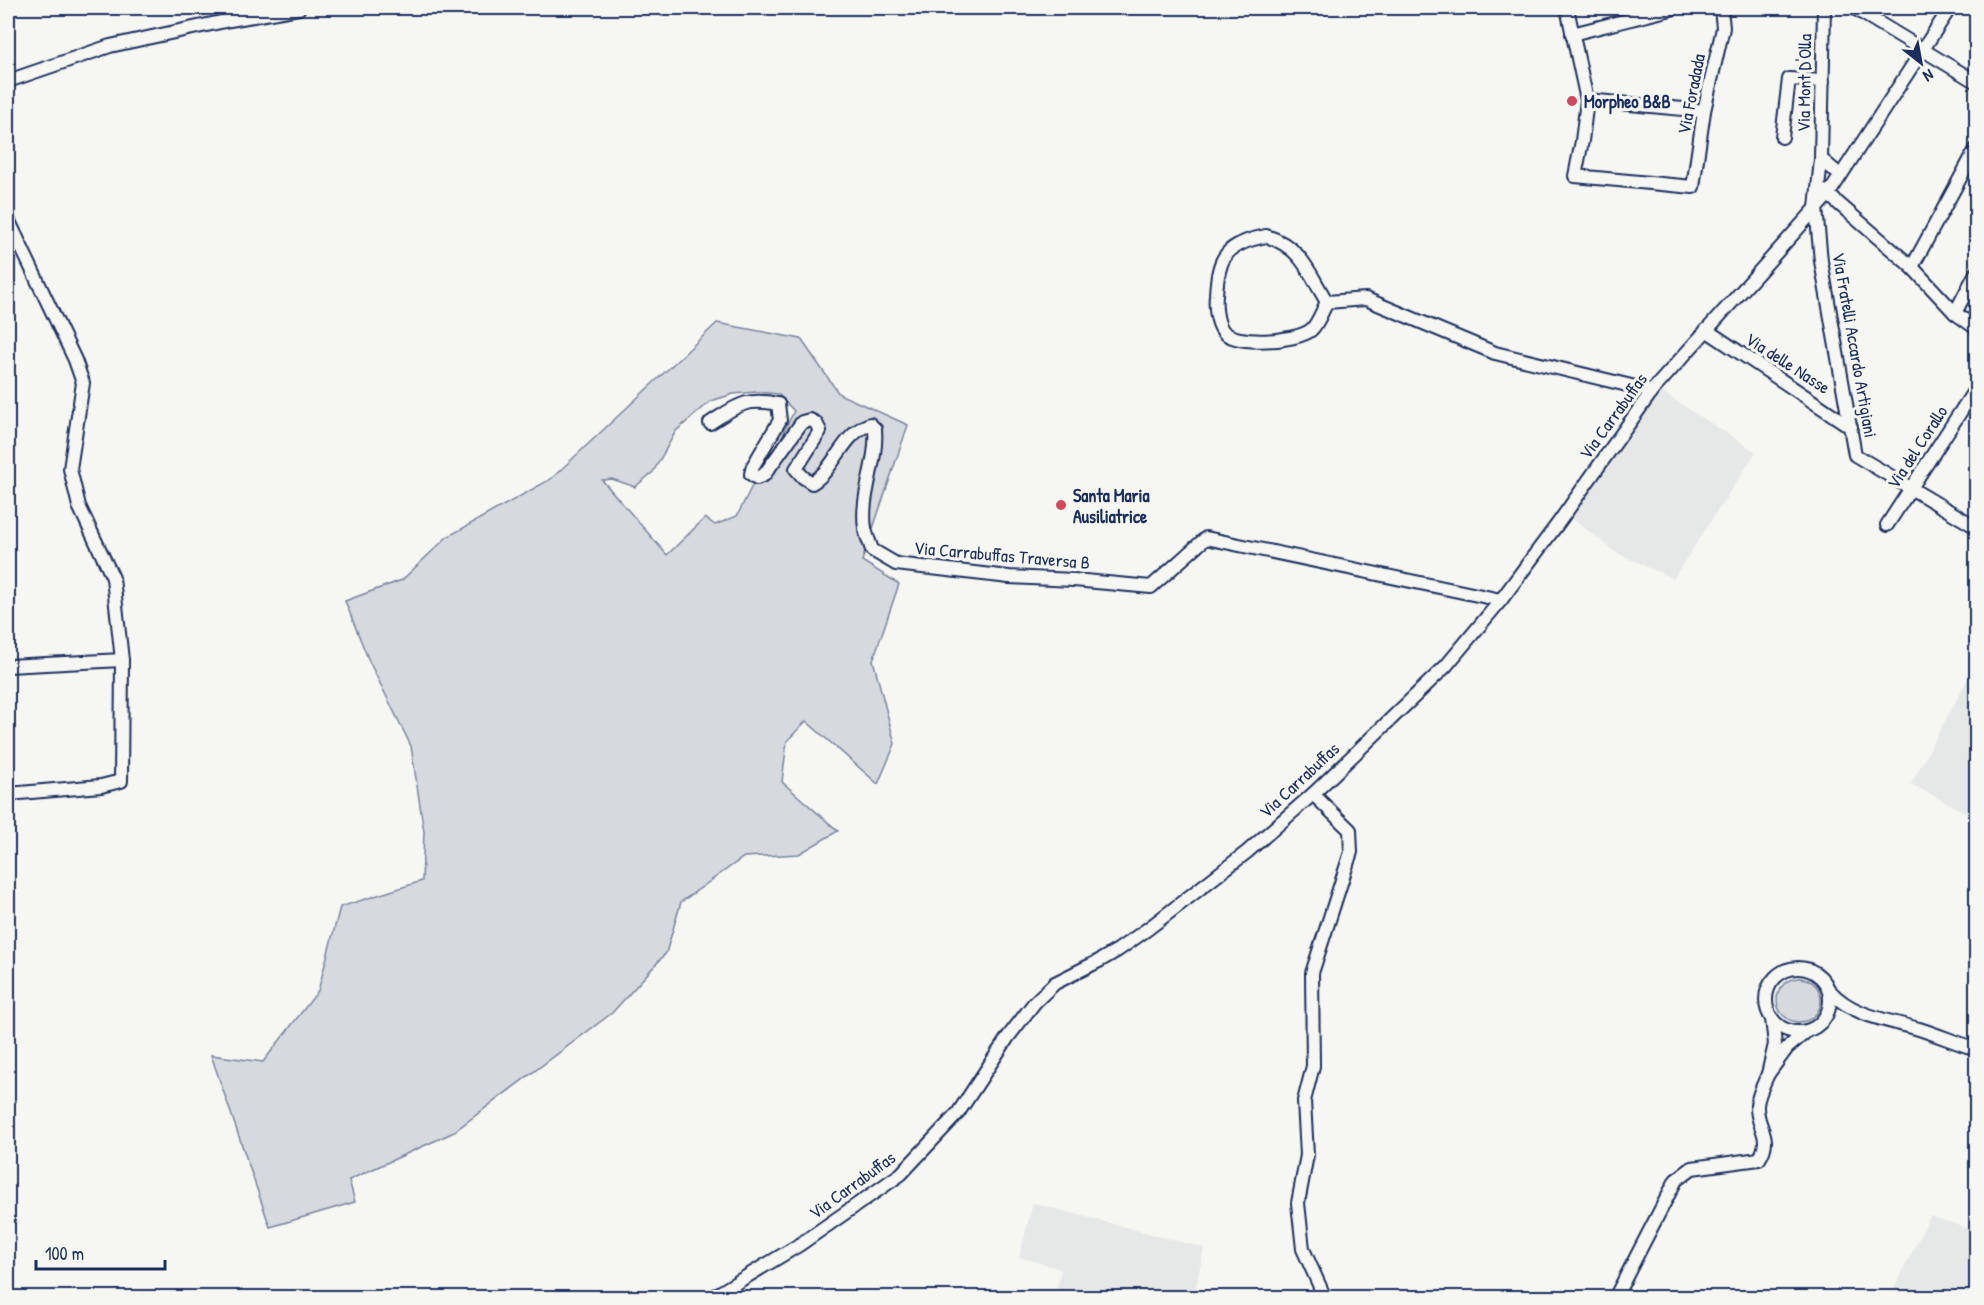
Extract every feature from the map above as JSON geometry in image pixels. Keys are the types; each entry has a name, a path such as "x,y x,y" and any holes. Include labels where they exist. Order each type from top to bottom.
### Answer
{"street":[{"path":"8,81 110,46 230,20 299,8"},
{"path":"1567,8 1587,100 1704,111"},
{"path":"1572,34 1675,8"},
{"name":"Via Foradada","path":"1587,100 1575,176 1692,187 1704,111 1723,28 1721,8"},
{"name":"Via Mont D'Olla","path":"1816,208 1821,159 1824,8"},
{"path":"1854,8 1977,82"},
{"path":"1821,159 1840,175 1950,8"},
{"path":"1782,137 1789,79 1823,81"},
{"path":"1912,267 1977,149"},
{"name":"Via Carrabuffas","path":"711,1298 799,1245 901,1174 958,1113 1008,1037 1035,1002 1055,983 1099,961 1149,928 1246,852 1313,794 1446,666 1559,522 1652,391 1828,195 1840,175"},
{"path":"1818,185 1912,267 1955,313 1977,328"},
{"name":"Via Fratelli Accardo Artigiani","path":"1816,208 1821,261 1855,455 1977,527"},
{"path":"8,219 75,360 83,383 70,469 79,506 113,578 122,660 121,781 101,786 8,794"},
{"path":"1266,236 1281,241 1303,260 1327,302 1311,330 1300,336 1256,341 1230,337 1222,330 1218,318 1217,269 1227,253 1247,240 1266,236"},
{"path":"1955,313 1977,273"},
{"path":"1327,302 1366,299 1495,353 1652,391"},
{"name":"Via delle Nasse","path":"1706,330 1851,426"},
{"name":"Via del Corallo","path":"1887,525 1977,388"},
{"name":"Via Carrabuffas Traversa B","path":"710,423 739,405 760,400 778,404 780,420 753,466 751,474 757,478 764,475 802,422 810,420 816,423 820,431 796,469 812,483 821,477 852,435 870,424 875,429 876,446 864,509 865,529 872,550 896,564 1009,577 1151,587 1206,538 1500,600"},
{"path":"8,666 122,660"},
{"path":"1313,794 1350,830 1351,841 1351,852 1312,973 1313,1066 1304,1101 1307,1155 1298,1203 1303,1249 1325,1298"},
{"path":"1615,1298 1676,1180 1692,1168 1759,1160 1765,1149 1766,1141 1757,1103 1768,1074 1775,1044 1772,1018 1766,1003 1769,987 1779,974 1796,967 1808,969 1817,973 1825,981 1830,991 1844,1005 1858,1012 1977,1049"},
{"path":"1768,1074 1787,1048 1808,1030 1822,1022 1831,1002 1830,991"},
{"path":"1828,1013 1844,1005"},
{"path":"1772,1018 1791,1032 1808,1030"}],"shaded area":[{"path":"717,323 801,339 839,394 908,425 862,561 899,584 873,660 895,744 878,784 806,721 787,741 782,782 838,831 799,854 744,857 681,902 666,953 612,1013 452,1133 349,1180 355,1202 270,1227 211,1055 263,1062 318,991 340,907 422,881 424,832 411,746 369,661 345,601 402,580 447,537 551,479","holes":["756,392 778,394 794,411 773,454 758,474 737,516 715,525 705,518 667,555 602,480 612,479 635,487 653,472 676,431 711,401 733,394"]},
{"path":"1657,389 1756,452 1673,579 1615,552 1569,516"},
{"path":"1976,663 1976,818 1911,784"},
{"path":"1799,978 1814,985 1821,1000 1814,1015 1799,1022 1784,1015 1777,1000 1784,985"},
{"path":"1033,1203 1204,1248 1194,1297 1055,1297 1061,1269 1019,1257"},
{"path":"1930,1216 1976,1231 1976,1297 1890,1297"}],"place":[{"name":"Morpheo B&B","path":"1572,101"},
{"name":"Santa Maria Ausiliatrice","path":"1061,505"}]}
